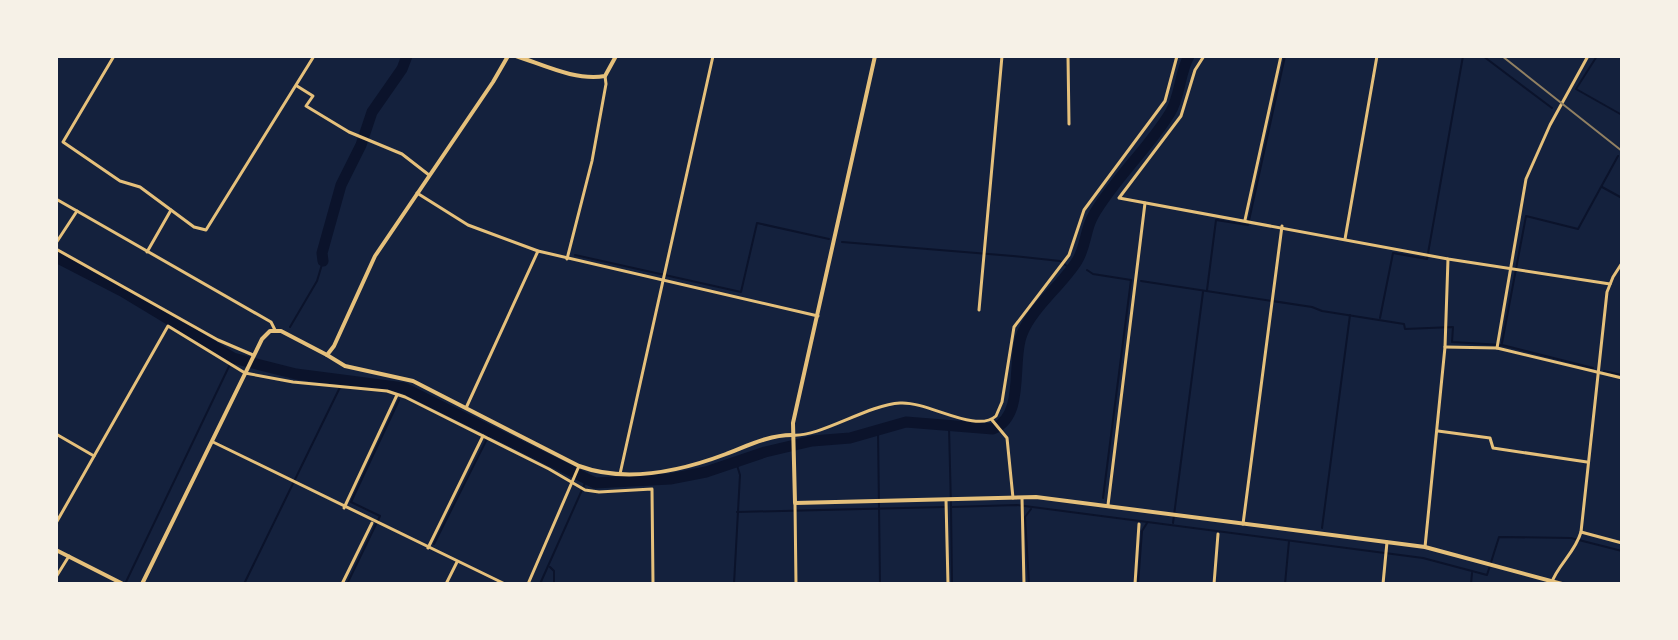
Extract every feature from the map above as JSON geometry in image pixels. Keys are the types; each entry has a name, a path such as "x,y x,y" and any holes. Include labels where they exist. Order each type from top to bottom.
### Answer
{"street":[{"path":"114,56 63,142 120,181 140,187 194,227 206,230 314,56"},
{"path":"327,355 375,256 493,82 507,56"},
{"path":"516,56 580,76 605,76"},
{"path":"567,259 592,161 605,76 616,56"},
{"path":"620,474 713,56"},
{"path":"796,584 792,436 875,56"},
{"path":"979,310 1002,56"},
{"path":"1068,56 1069,124"},
{"path":"992,420 1002,402 1014,327 1065,262 1074,245 1084,210 1165,101 1177,56"},
{"path":"1204,56 1195,70 1181,116 1119,198 1448,259 1610,284"},
{"path":"1248,220 1281,56"},
{"path":"1345,239 1377,56"},
{"path":"1497,345 1514,268 1528,173 1588,56"},
{"path":"296,85 313,96 306,106 349,132 402,154 429,175"},
{"path":"417,193 468,225 538,251 818,316"},
{"path":"56,199 271,322 275,330 345,366 413,381 578,468 620,474 696,464 768,438 799,436 897,403 926,405 971,421 992,420 1004,432 1013,498"},
{"path":"1108,506 1145,203"},
{"path":"147,252 172,209"},
{"path":"77,211 56,246 232,348 254,356"},
{"path":"1243,525 1282,226"},
{"path":"466,408 538,251"},
{"path":"1425,547 1445,347 1448,259"},
{"path":"1552,583 1555,573 1578,544 1581,534 1610,284 1622,263"},
{"path":"56,523 168,326 245,373 397,394 583,489 599,492 652,489 653,584"},
{"path":"142,584 245,373 266,334 275,330"},
{"path":"1445,347 1497,345 1622,378"},
{"path":"344,508 397,394"},
{"path":"1438,431 1490,438 1493,448 1587,462"},
{"path":"56,434 94,456"},
{"path":"428,548 485,438"},
{"path":"212,442 505,584"},
{"path":"528,584 578,468"},
{"path":"795,508 879,501 948,502 1013,498 1022,503 1108,506 1425,547 1562,584"},
{"path":"948,502 948,584"},
{"path":"1022,503 1024,584"},
{"path":"342,584 375,523"},
{"path":"1135,584 1139,524"},
{"path":"1214,584 1218,534"},
{"path":"1581,534 1622,543"},
{"path":"1383,584 1387,542"},
{"path":"56,550 122,584"},
{"path":"56,577 69,556"},
{"path":"446,584 457,562"}],"waterway":[{"path":"323,261 322,253 341,185 361,145 372,112 402,69 407,56"},
{"path":"56,257 122,291 233,358 296,374 404,388 595,483 670,479 706,472 765,452 812,441 850,438 906,422 993,429 1003,422 1014,400 1019,345 1027,324 1077,261 1090,221 1101,202 1170,113 1189,56"},
{"path":"1207,290 1216,220 1248,225 1285,56"},
{"path":"1380,318 1393,253 1427,259 1463,56"},
{"path":"1483,56 1552,108"},
{"path":"1597,56 1576,89 1622,115"},
{"path":"1502,343 1526,216 1578,229 1618,156"},
{"path":"1602,187 1622,198"},
{"path":"575,255 741,292 757,223 829,239"},
{"path":"842,242 1060,261 1071,269"},
{"path":"1077,260 1080,263"},
{"path":"290,327 317,281 323,261"},
{"path":"1087,270 1093,274 1131,280"},
{"path":"1103,498 1131,280"},
{"path":"1141,281 1312,307 1404,324 1405,329 1453,327 1452,342 1502,345 1593,368"},
{"path":"1173,523 1203,292"},
{"path":"1322,528 1350,315"},
{"path":"125,584 233,358"},
{"path":"1604,371 1622,375"},
{"path":"244,584 344,379"},
{"path":"403,392 404,388"},
{"path":"347,584 380,516 351,502 399,400"},
{"path":"949,427 951,507"},
{"path":"878,429 880,584"},
{"path":"434,544 491,431"},
{"path":"734,584 740,475 736,462"},
{"path":"540,584 586,481"},
{"path":"952,584 951,507 1017,505 1423,558 1487,575 1499,537 1571,538 1622,551"},
{"path":"737,512 944,507"},
{"path":"1029,584 1025,517 1031,509"},
{"path":"1138,584 1142,531 1147,523"},
{"path":"1285,584 1289,541"},
{"path":"550,567 554,571 554,584"},
{"path":"1471,584 1472,573"}],"railway":[{"path":"1502,56 1622,151"}]}
